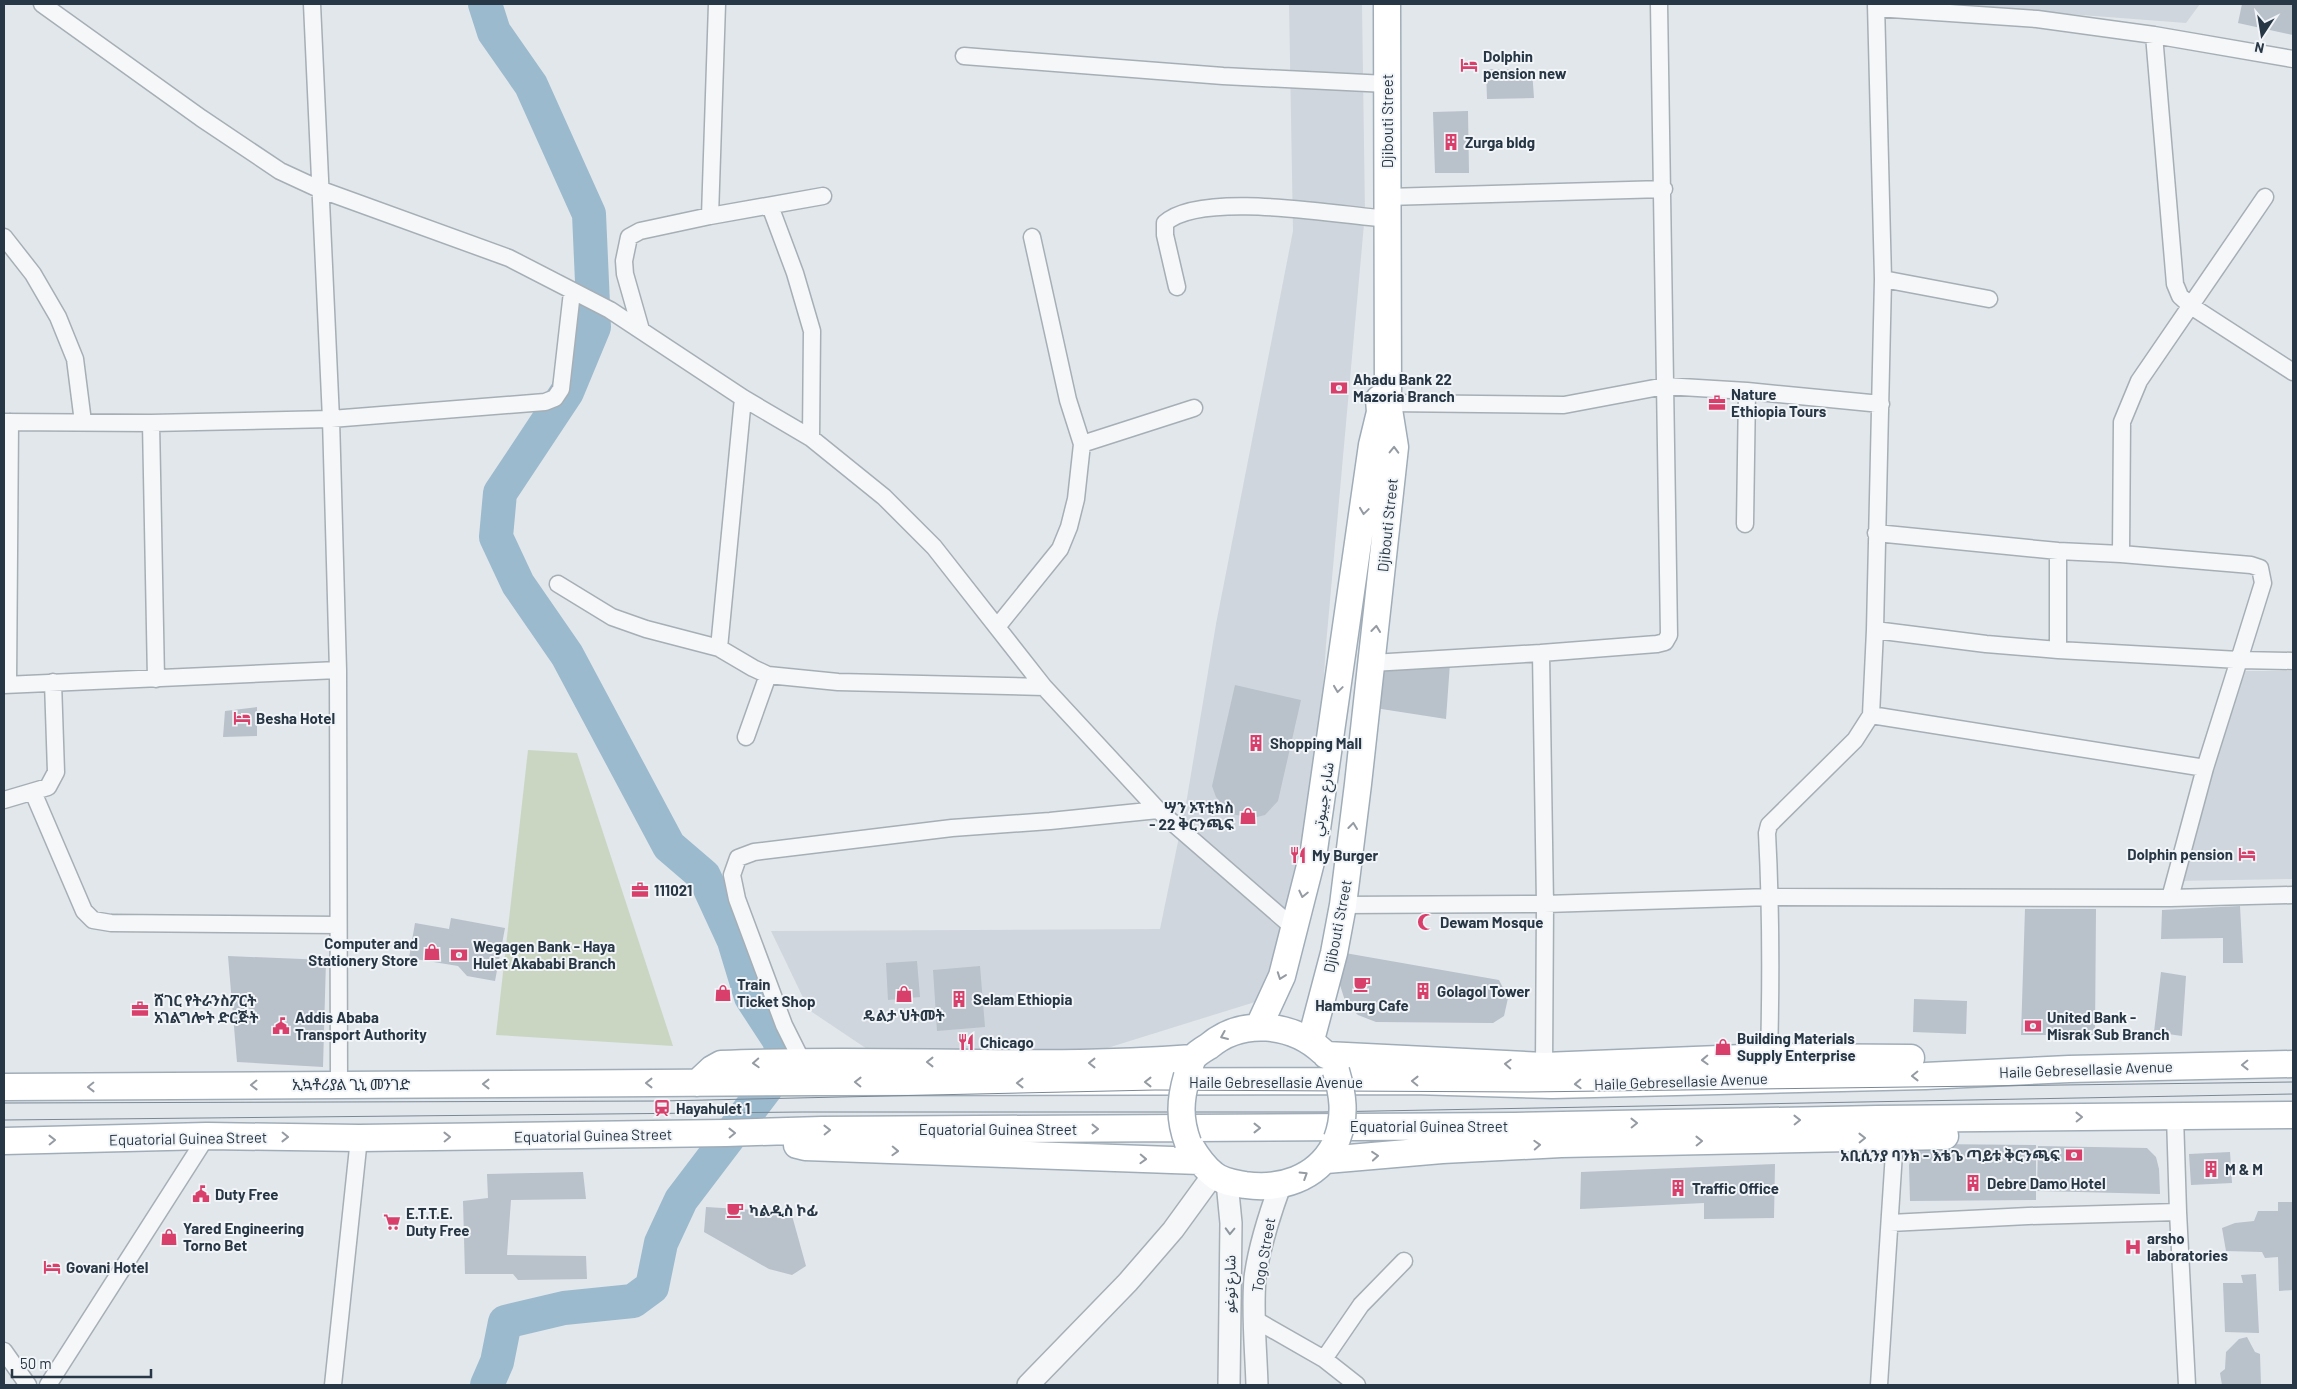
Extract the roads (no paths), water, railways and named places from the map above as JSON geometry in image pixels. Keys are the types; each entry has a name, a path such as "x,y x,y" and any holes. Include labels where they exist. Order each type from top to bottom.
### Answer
{"main road":[{"name":"Djibouti Street","path":"1324,1056 1334,953 1343,905 1396,447 1388,403 1382,84 1378,4"},
{"name":"Djibouti Street","path":"1382,84 1386,4"},
{"name":"Djibouti Street","path":"1372,445 1380,412 1384,212"},
{"name":"شارع جيبوتي","path":"1259,1026 1282,976 1296,929 1314,850 1372,445"},
{"path":"1207,1165 1182,1126 1180,1110 1190,1067 1219,1037 1259,1026 1286,1030 1324,1056 1544,1066 1769,1057 1981,1059 2069,1069"},
{"name":"Equatorial Guinea Street","path":"1324,1056 1344,1106 1342,1126 1332,1150"},
{"path":"796,1068 1129,1063 1190,1067"},
{"name":"Haile Gebresellasie Avenue","path":"796,1068 1069,1083 1413,1081 1552,1085 1926,1076 2069,1069 2293,1064"},
{"name":"ኢኳቶሪያል ጊኒ መንገድ","path":"4,1087 697,1082 727,1074 796,1068"},
{"path":"761,1132 805,1147 1207,1165 1260,1187 1280,1186 1298,1179 1332,1150 1442,1150 1561,1144 1895,1137 1984,1133 2030,1118 2293,1115"},
{"name":"Equatorial Guinea Street","path":"4,1141 207,1136 359,1138 703,1134 822,1130 1516,1126 2030,1118"}],"street":[{"path":"42,4 201,118 272,166 319,189 509,258 579,296 610,310 743,398 811,438 884,497 934,547 1044,687 1158,810 1296,929"},
{"path":"312,4 331,419 338,670 339,1084"},
{"path":"710,216 717,4"},
{"path":"1372,663 1657,644 1665,642 1669,635 1664,189 1659,4"},
{"path":"1769,1057 1771,897 1767,833 1769,825 1855,740 1870,715 1875,630 1883,279 1876,6 2037,19 2154,35 2293,60"},
{"path":"2154,35 2175,284 2180,296 2191,306 2293,372"},
{"path":"964,56 1223,76 1382,84"},
{"path":"1177,287 1165,223 1172,217 1190,210 1232,205 1384,212 1664,189"},
{"path":"641,330 625,274 624,261 629,237 640,231 710,216 823,196"},
{"path":"2121,554 2122,422 2139,381 2265,197"},
{"path":"770,206 795,273 812,331 811,438"},
{"path":"996,627 1060,549 1069,527 1076,498 1082,444 1068,400 1032,237"},
{"path":"4,238 33,274 58,317 75,359 83,422"},
{"path":"1883,279 1990,299"},
{"path":"338,670 6,684 7,422 152,423 331,419 545,402 555,398 561,389 579,296"},
{"path":"1388,403 1564,405 1665,386 1747,391 1881,404"},
{"path":"1745,524 1747,391"},
{"path":"719,648 743,398"},
{"path":"1082,444 1194,408"},
{"path":"152,423 156,679"},
{"path":"1876,533 2260,568 2262,583 2205,768 2170,898"},
{"path":"2058,551 2058,650"},
{"path":"558,584 612,617 646,629 719,648 768,675 838,682 1044,687"},
{"path":"1875,630 1986,644 2058,650 2239,660 2293,661"},
{"path":"1541,652 1546,904 1544,1066"},
{"path":"746,738 768,675"},
{"path":"4,800 48,787 56,772 53,682"},
{"path":"1870,715 2205,768"},
{"path":"33,792 84,911 93,920 112,923 338,925"},
{"path":"796,1068 784,1025 737,899 732,875 738,858 754,852 952,828 1050,822 1158,810"},
{"path":"1343,905 1546,904 1771,897 2170,898 2293,895"},
{"path":"2175,1116 2187,1385"},
{"path":"48,1385 207,1136"},
{"path":"1879,1385 1895,1137"},
{"path":"333,1385 359,1138"},
{"path":"1028,1385 1135,1274 1173,1230 1207,1165"},
{"name":"شارع توغو","path":"1207,1165 1230,1223 1229,1385"},
{"name":"Togo Street","path":"1258,1385 1254,1319 1255,1278 1266,1227 1280,1186"},
{"path":"1890,1223 2028,1216 2178,1212"},
{"path":"1324,1359 1361,1305 1404,1261"},
{"path":"1254,1319 1324,1359 1357,1385"},
{"path":"4,1351 28,1385"}],"waterway":[{"path":"485,4 494,32 531,85 589,214 594,327 567,392 500,493 496,537 518,584 567,655 669,846 704,876 734,941 751,997 779,1040 785,1063 681,1200 661,1243 652,1287 633,1301 564,1308 505,1322 497,1362 487,1385"}],"tram line":[{"path":"4,1103 662,1101 1155,1090 1527,1092 2293,1082"},
{"path":"4,1120 803,1112 1323,1112 2293,1094"}],"place":[{"name":"Dolphin pension new","path":"1469,65"},
{"name":"Zurga bldg","path":"1451,142"},
{"name":"Ahadu Bank 22 Mazoria Branch","path":"1339,388"},
{"name":"Nature Ethiopia Tours","path":"1717,403"},
{"name":"Besha Hotel","path":"242,718"},
{"name":"Shopping Mall","path":"1256,743"},
{"name":"ሣን ኦፕቲክስ - 22 ቅርንጫፍ","path":"1248,816"},
{"name":"Dolphin pension","path":"2247,854"},
{"name":"My Burger","path":"1298,855"},
{"name":"111021","path":"640,890"},
{"name":"Dewam Mosque","path":"1426,922"},
{"name":"Computer and Stationery Store","path":"432,952"},
{"name":"Wegagen Bank - Haya Hulet Akababi Branch","path":"459,955"},
{"name":"Hamburg Cafe","path":"1362,984"},
{"name":"Golagol Tower","path":"1423,991"},
{"name":"Train Ticket Shop","path":"723,993"},
{"name":"ዴልታ ህትመት","path":"904,994"},
{"name":"Selam Ethiopia","path":"959,999"},
{"name":"ሸገር የትራንስፖርት አገልግሎት ድርጅት","path":"140,1009"},
{"name":"Addis Ababa Transport Authority","path":"281,1026"},
{"name":"United Bank - Misrak Sub Branch","path":"2033,1026"},
{"name":"Chicago","path":"966,1042"},
{"name":"Building Materials Supply Enterprise","path":"1723,1047"},
{"name":"Hayahulet 1","path":"662,1108"},
{"name":"አቢሲንያ ባንክ - እቴጌ ጣይቱ ቅርንጫፍ","path":"2074,1155"},
{"name":"M & M","path":"2211,1169"},
{"name":"Debre Damo Hotel","path":"1973,1183"},
{"name":"Traffic Office","path":"1678,1188"},
{"name":"Duty Free","path":"201,1194"},
{"name":"ካልዲስ ኮፊ","path":"735,1210"},
{"name":"E.T.T.E. Duty Free","path":"392,1222"},
{"name":"Yared Engineering Torno Bet","path":"169,1237"},
{"name":"arsho laboratories","path":"2133,1247"},
{"name":"Govani Hotel","path":"52,1267"}]}
